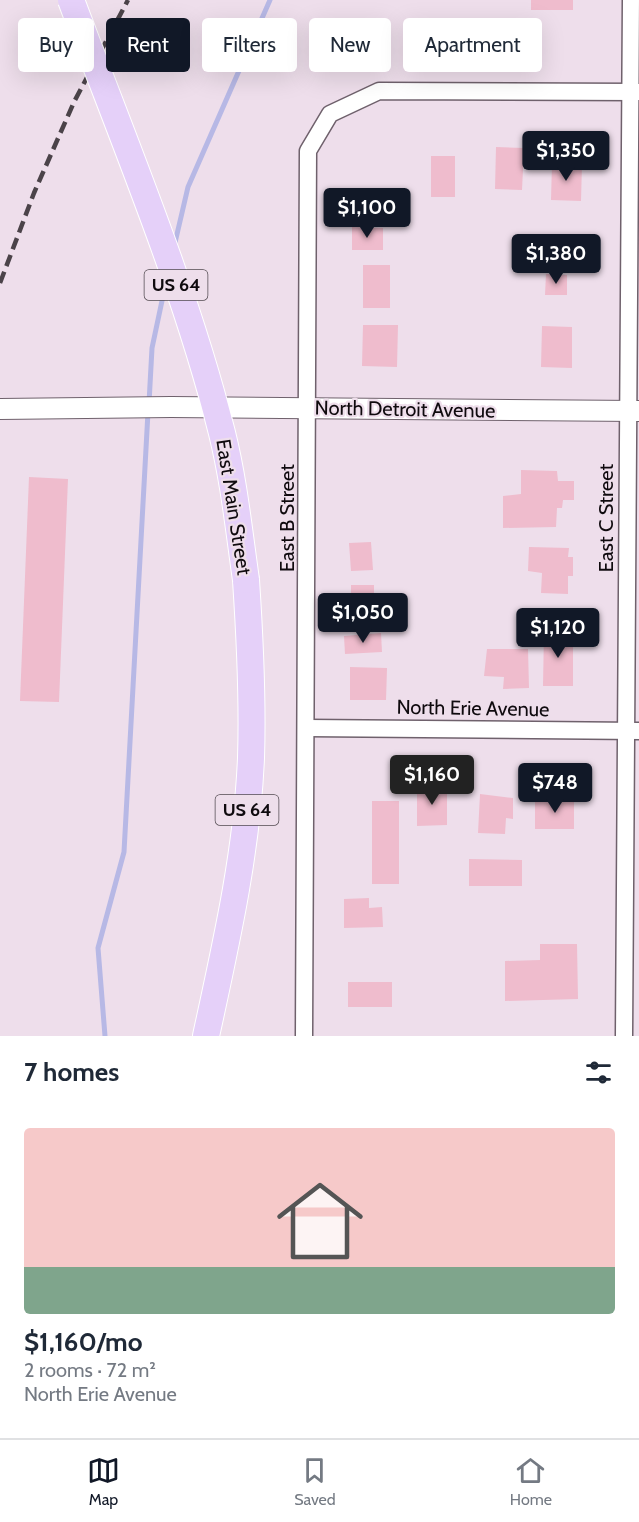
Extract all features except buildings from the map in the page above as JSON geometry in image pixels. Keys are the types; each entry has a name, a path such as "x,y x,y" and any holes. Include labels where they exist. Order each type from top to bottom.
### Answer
{"main road":[{"name":"East Main Street","path":"72,0 184,305 203,365 222,434 234,495 246,580 252,684 246,812 230,924 206,1036"}],"street":[{"name":"East C Street","path":"624,1036 632,731 635,92 631,0"},
{"name":"East B Street","path":"304,1036 309,408 308,151 330,114 379,91 635,92"},
{"name":"North Detroit Avenue","path":"0,409 171,407 634,411"},
{"name":"North Erie Avenue","path":"307,728 632,731"}],"waterway":[{"path":"174,247 188,187 270,0"},
{"path":"149,403 152,348 166,282"},
{"path":"105,1036 98,948 124,852 148,412"}],"railway":[{"path":"0,283 34,193 74,102 128,0"}]}
